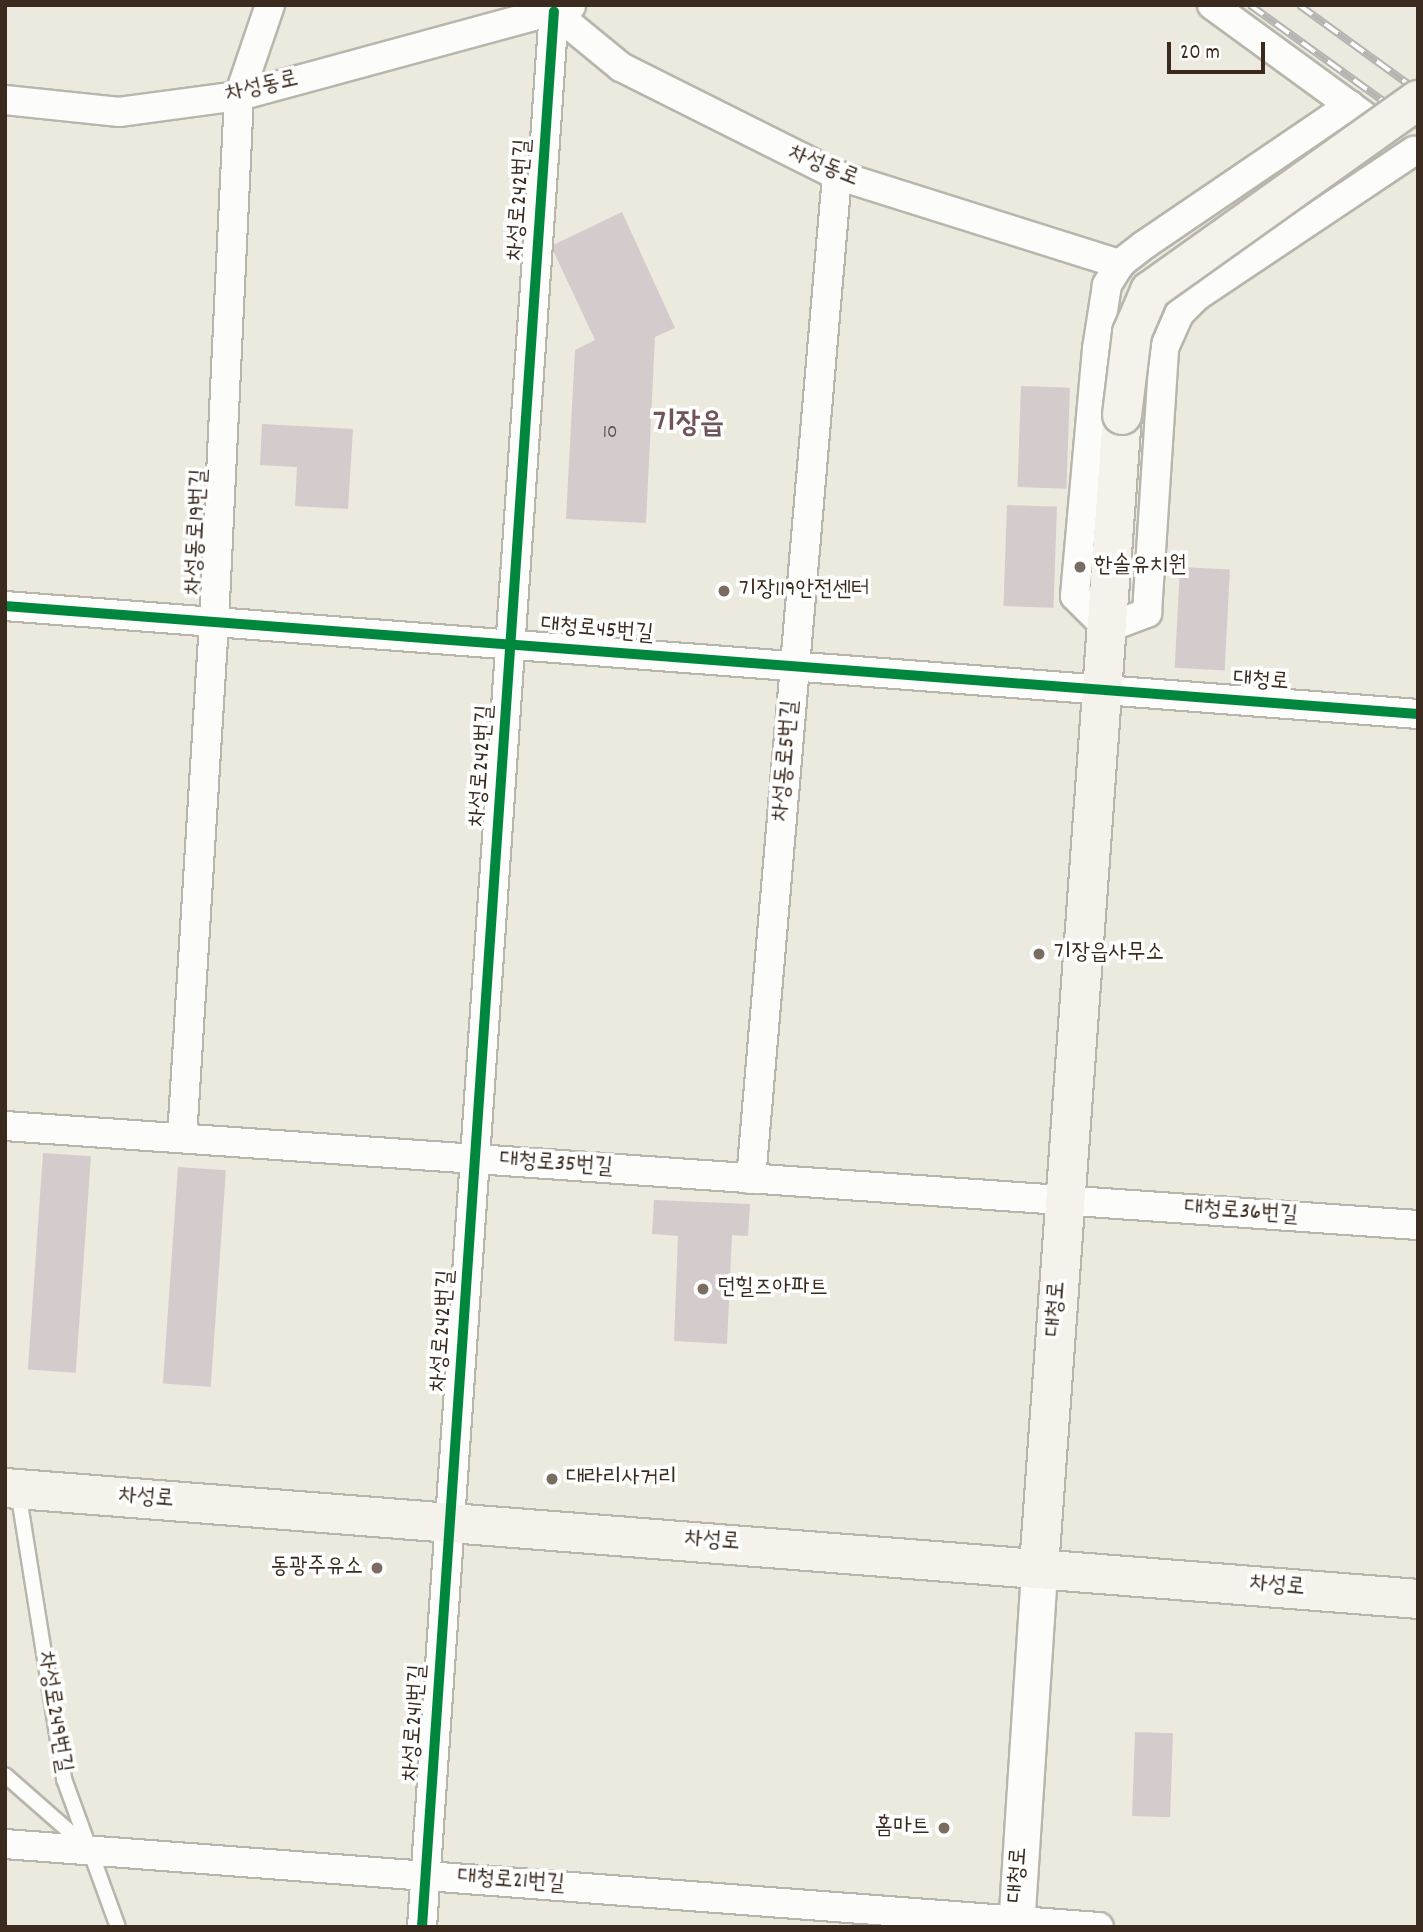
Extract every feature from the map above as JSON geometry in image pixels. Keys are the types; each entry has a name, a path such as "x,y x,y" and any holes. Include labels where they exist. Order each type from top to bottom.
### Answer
{"main road":[{"name":"대청로","path":"1039,1567 1122,415 1132,333 1150,291 1418,100"},
{"name":"차성로","path":"12,1489 1039,1567 1418,1599"}],"street":[{"name":"차성동로19번길","path":"182,1138 215,622 239,96 270,5"},
{"path":"1212,5 1350,105 1416,153 1197,296 1179,314 1164,348 1147,613 1107,628 1075,596 1100,320 1107,285 1120,264 1350,105"},
{"name":"차성동로","path":"5,100 119,112 239,96 564,9 621,68 837,175 1120,264"},
{"name":"차성로242번길","path":"452,1522 513,645 564,9"},
{"name":"차성동로5번길","path":"751,1180 837,175"},
{"name":"대청로45번길","path":"5,606 1102,691"},
{"name":"대청로","path":"1102,691 1418,714"},
{"name":"대청로35번길","path":"5,1126 1065,1201"},
{"name":"대청로36번길","path":"1065,1201 1418,1225"},
{"name":"차성로241번길","path":"422,1927 452,1522"},
{"name":"대청로","path":"1016,1924 1039,1567"},
{"name":"대청로21번길","path":"5,1844 426,1875 1016,1924 1098,1927"}],"lane":[{"name":"차성로249번길","path":"12,1489 64,1779 118,1927"},
{"path":"5,1775 91,1850"}],"building":[{"path":"622,212 675,328 655,337 646,523 566,519 575,350 595,340 551,246"},
{"path":"1021,386 1070,388 1066,489 1017,487"},
{"path":"262,424 353,429 348,509 295,506 297,467 260,465"},
{"path":"1007,505 1057,507 1053,608 1003,606"},
{"path":"1180,567 1230,570 1225,670 1175,668"},
{"path":"43,1153 91,1156 76,1373 28,1369"},
{"path":"178,1167 226,1170 211,1387 163,1383"},
{"name":"던힐즈아파트","path":"654,1200 750,1204 748,1236 732,1235 727,1344 674,1341 678,1236 652,1234"},
{"path":"1135,1732 1173,1733 1170,1817 1132,1816"}],"railway":[{"path":"1250,5 1418,126"},
{"path":"1299,5 1418,91"}],"cycle path":[{"path":"422,1927 554,12"},
{"path":"5,606 1418,714"}],"place":[{"name":"한솔유치원","path":"1080,567"},
{"name":"기장119안전센터","path":"724,591"},
{"name":"기장읍사무소","path":"1039,954"},
{"name":"던힐즈아파트","path":"703,1289"},
{"name":"대라리사거리","path":"552,1479"},
{"name":"동광주유소","path":"377,1568"},
{"name":"홈마트","path":"944,1828"}],"district":[{"name":"기장읍","path":"688,426"}]}
